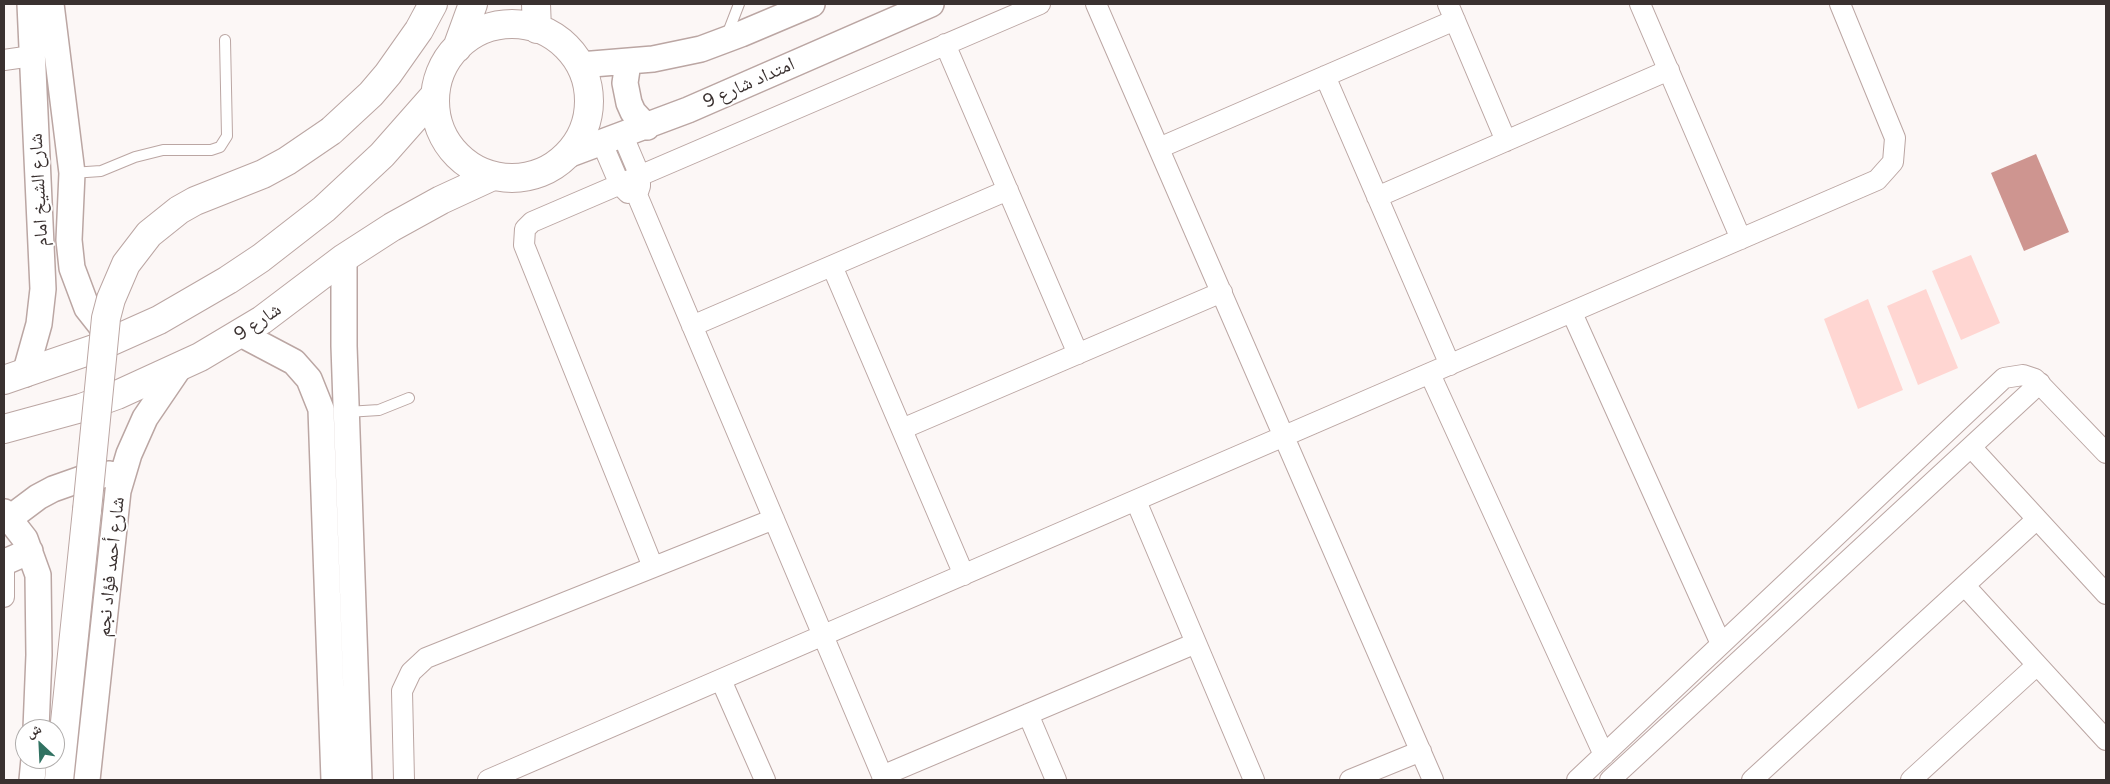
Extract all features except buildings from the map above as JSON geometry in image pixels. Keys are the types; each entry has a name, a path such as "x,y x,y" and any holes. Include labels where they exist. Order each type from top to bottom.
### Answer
{"main road":[{"path":"59,780 106,318 111,299 126,264 149,234 179,210 204,197 263,174 331,131 371,94 388,74 419,30 433,4"},
{"path":"457,48 473,4"},
{"path":"537,16 580,65 588,88 588,113 580,136 565,156 544,171 532,176 519,178 493,176 468,165 449,146 437,122 435,95 442,70 457,48 466,40 488,28 513,25 537,16"},
{"path":"14,377 113,341 194,301 262,258 361,176 435,95"},
{"name":"شارع 9","path":"4,429 81,408 180,368 241,334 344,258 416,213 493,176"}],"street":[{"name":"شارع الشيخ امام","path":"14,377 36,341 43,289 30,4"},
{"name":"شارع الشيخ امام","path":"51,4 72,173 69,240 72,268 87,308 113,341"},
{"path":"580,65 628,63 677,54 724,41 812,4"},
{"name":"امتداد شارع 9","path":"565,156 648,126 931,4"},
{"path":"653,568 523,240 525,229 532,222 620,185 638,186 945,44 1040,4"},
{"path":"1096,4 1434,780"},
{"path":"1640,4 1742,239"},
{"path":"488,780 1877,180 1893,162 1896,146 1893,130 1840,4"},
{"path":"1159,148 1325,76 1451,12 1506,141"},
{"path":"945,44 1078,354"},
{"path":"4,60 32,56"},
{"path":"628,63 625,83 629,103 640,120 648,126"},
{"path":"1377,197 1669,70"},
{"path":"1325,76 1450,365"},
{"path":"612,140 638,186 692,326 883,778 1028,714 1196,644"},
{"path":"612,140 620,185"},
{"path":"38,165 56,174 72,173"},
{"path":"692,326 1008,190"},
{"path":"334,780 337,507 346,412 344,258"},
{"path":"832,266 964,575"},
{"path":"902,429 1222,292"},
{"path":"1572,313 1721,644"},
{"path":"241,334 294,362 314,388 322,420 337,507 359,780"},
{"name":"شارع أحمد فؤاد نجم","path":"87,780 112,527 122,473 145,418 180,368"},
{"path":"1430,374 1604,755"},
{"path":"1577,780 1999,382 2010,376 2023,375 2040,383 2106,453"},
{"path":"1610,780 2040,383"},
{"path":"1971,447 2106,594"},
{"path":"36,719 40,601 38,576 30,551 7,515 62,485 87,477 122,473"},
{"path":"1136,501 1254,780"},
{"path":"404,780 401,701 405,681 418,664 436,653 774,519"},
{"path":"1752,780 2038,519"},
{"path":"4,597 4,560 30,551"},
{"path":"1964,586 2106,740"},
{"path":"1911,780 2037,665"},
{"path":"721,680 766,780"},
{"path":"1028,714 1056,780"},
{"path":"1350,780 1421,750"}],"lane":[{"path":"724,41 739,4"},
{"path":"72,173 101,171 135,157 163,150 211,150 220,147 227,136 225,40"},
{"path":"346,412 378,410 409,398"}],"shaded area":[{"path":"2036,154 2069,232 2024,251 1991,173"},
{"path":"1971,255 2000,323 1961,340 1932,271"},
{"path":"1926,289 1958,368 1918,385 1887,306"},
{"path":"1868,299 1903,390 1858,409 1824,319"}]}
